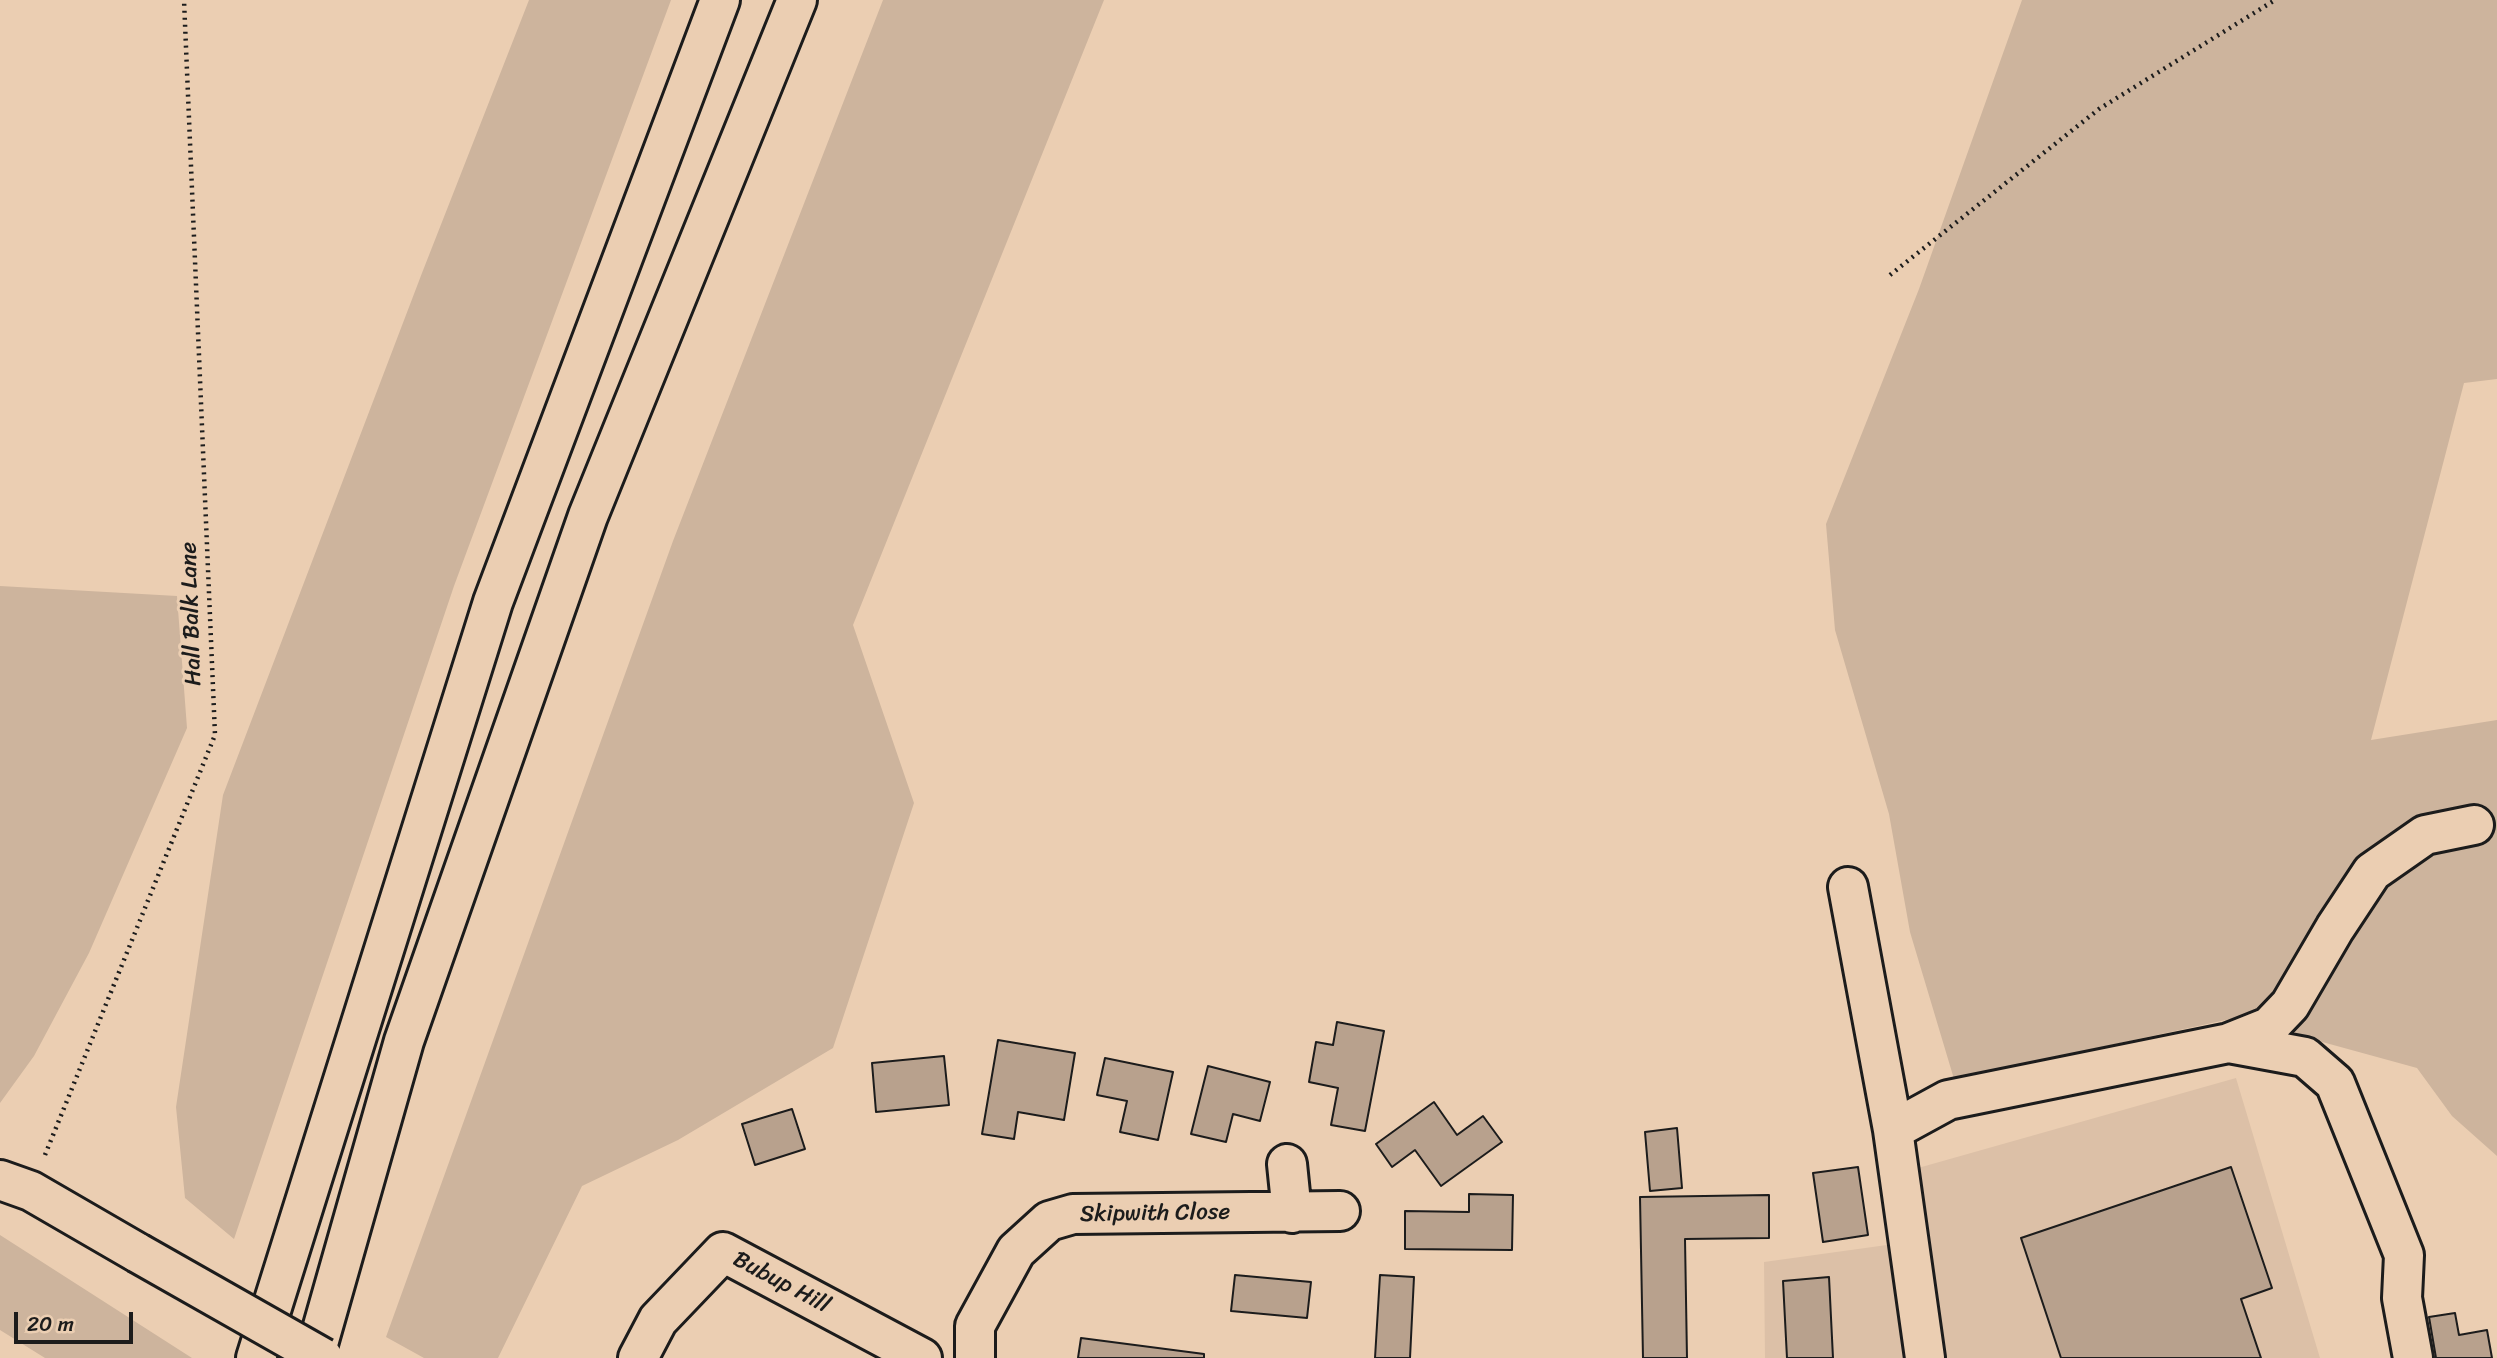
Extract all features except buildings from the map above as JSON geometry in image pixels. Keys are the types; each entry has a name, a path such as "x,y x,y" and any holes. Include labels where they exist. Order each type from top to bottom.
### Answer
{"main road":[{"path":"256,1358 493,602 720,0"},
{"path":"314,1358 404,1041 583,529 797,0"},
{"path":"1893,1130 1948,1100 2229,1043 2269,1027 2290,1004 2372,872 2425,835 2474,825"},
{"path":"1848,887 1893,1130 1925,1358"},
{"path":"2229,1043 2305,1057 2335,1083 2403,1255 2402,1298 2413,1358"},
{"path":"1287,1164 1292,1213"},
{"path":"15,1186 138,1252 323,1358"},
{"name":"Skipwith Close","path":"975,1358 975,1326 1016,1251 1049,1221 1073,1214 1340,1211"},
{"name":"Bubup Hill","path":"638,1358 659,1320 723,1252 922,1358"}],"path":[{"name":"Hall Balk Lane","path":"15,1186 215,734 184,0"},
{"path":"1890,275 2099,109 2275,0"}],"shaded area":[{"path":"529,0 671,0 454,586 234,1239 185,1198 176,1107 223,795"},
{"path":"883,0 1104,0 853,625 914,803 833,1048 678,1140 582,1186 498,1358 424,1358 386,1337 673,541"},
{"path":"2022,0 2497,0 2497,379 2464,383 2371,740 2497,720 2497,1156 2452,1116 2417,1068 2235,1018 1954,1079 1910,932 1889,814 1835,630 1826,524 1919,289"},
{"path":"0,586 177,596 187,728 89,953 34,1056 0,1103"},
{"path":"2236,1078 2320,1358 1765,1358 1764,1262 1923,1240 1911,1170"},
{"path":"0,1235 192,1358 45,1358 0,1330"}]}
